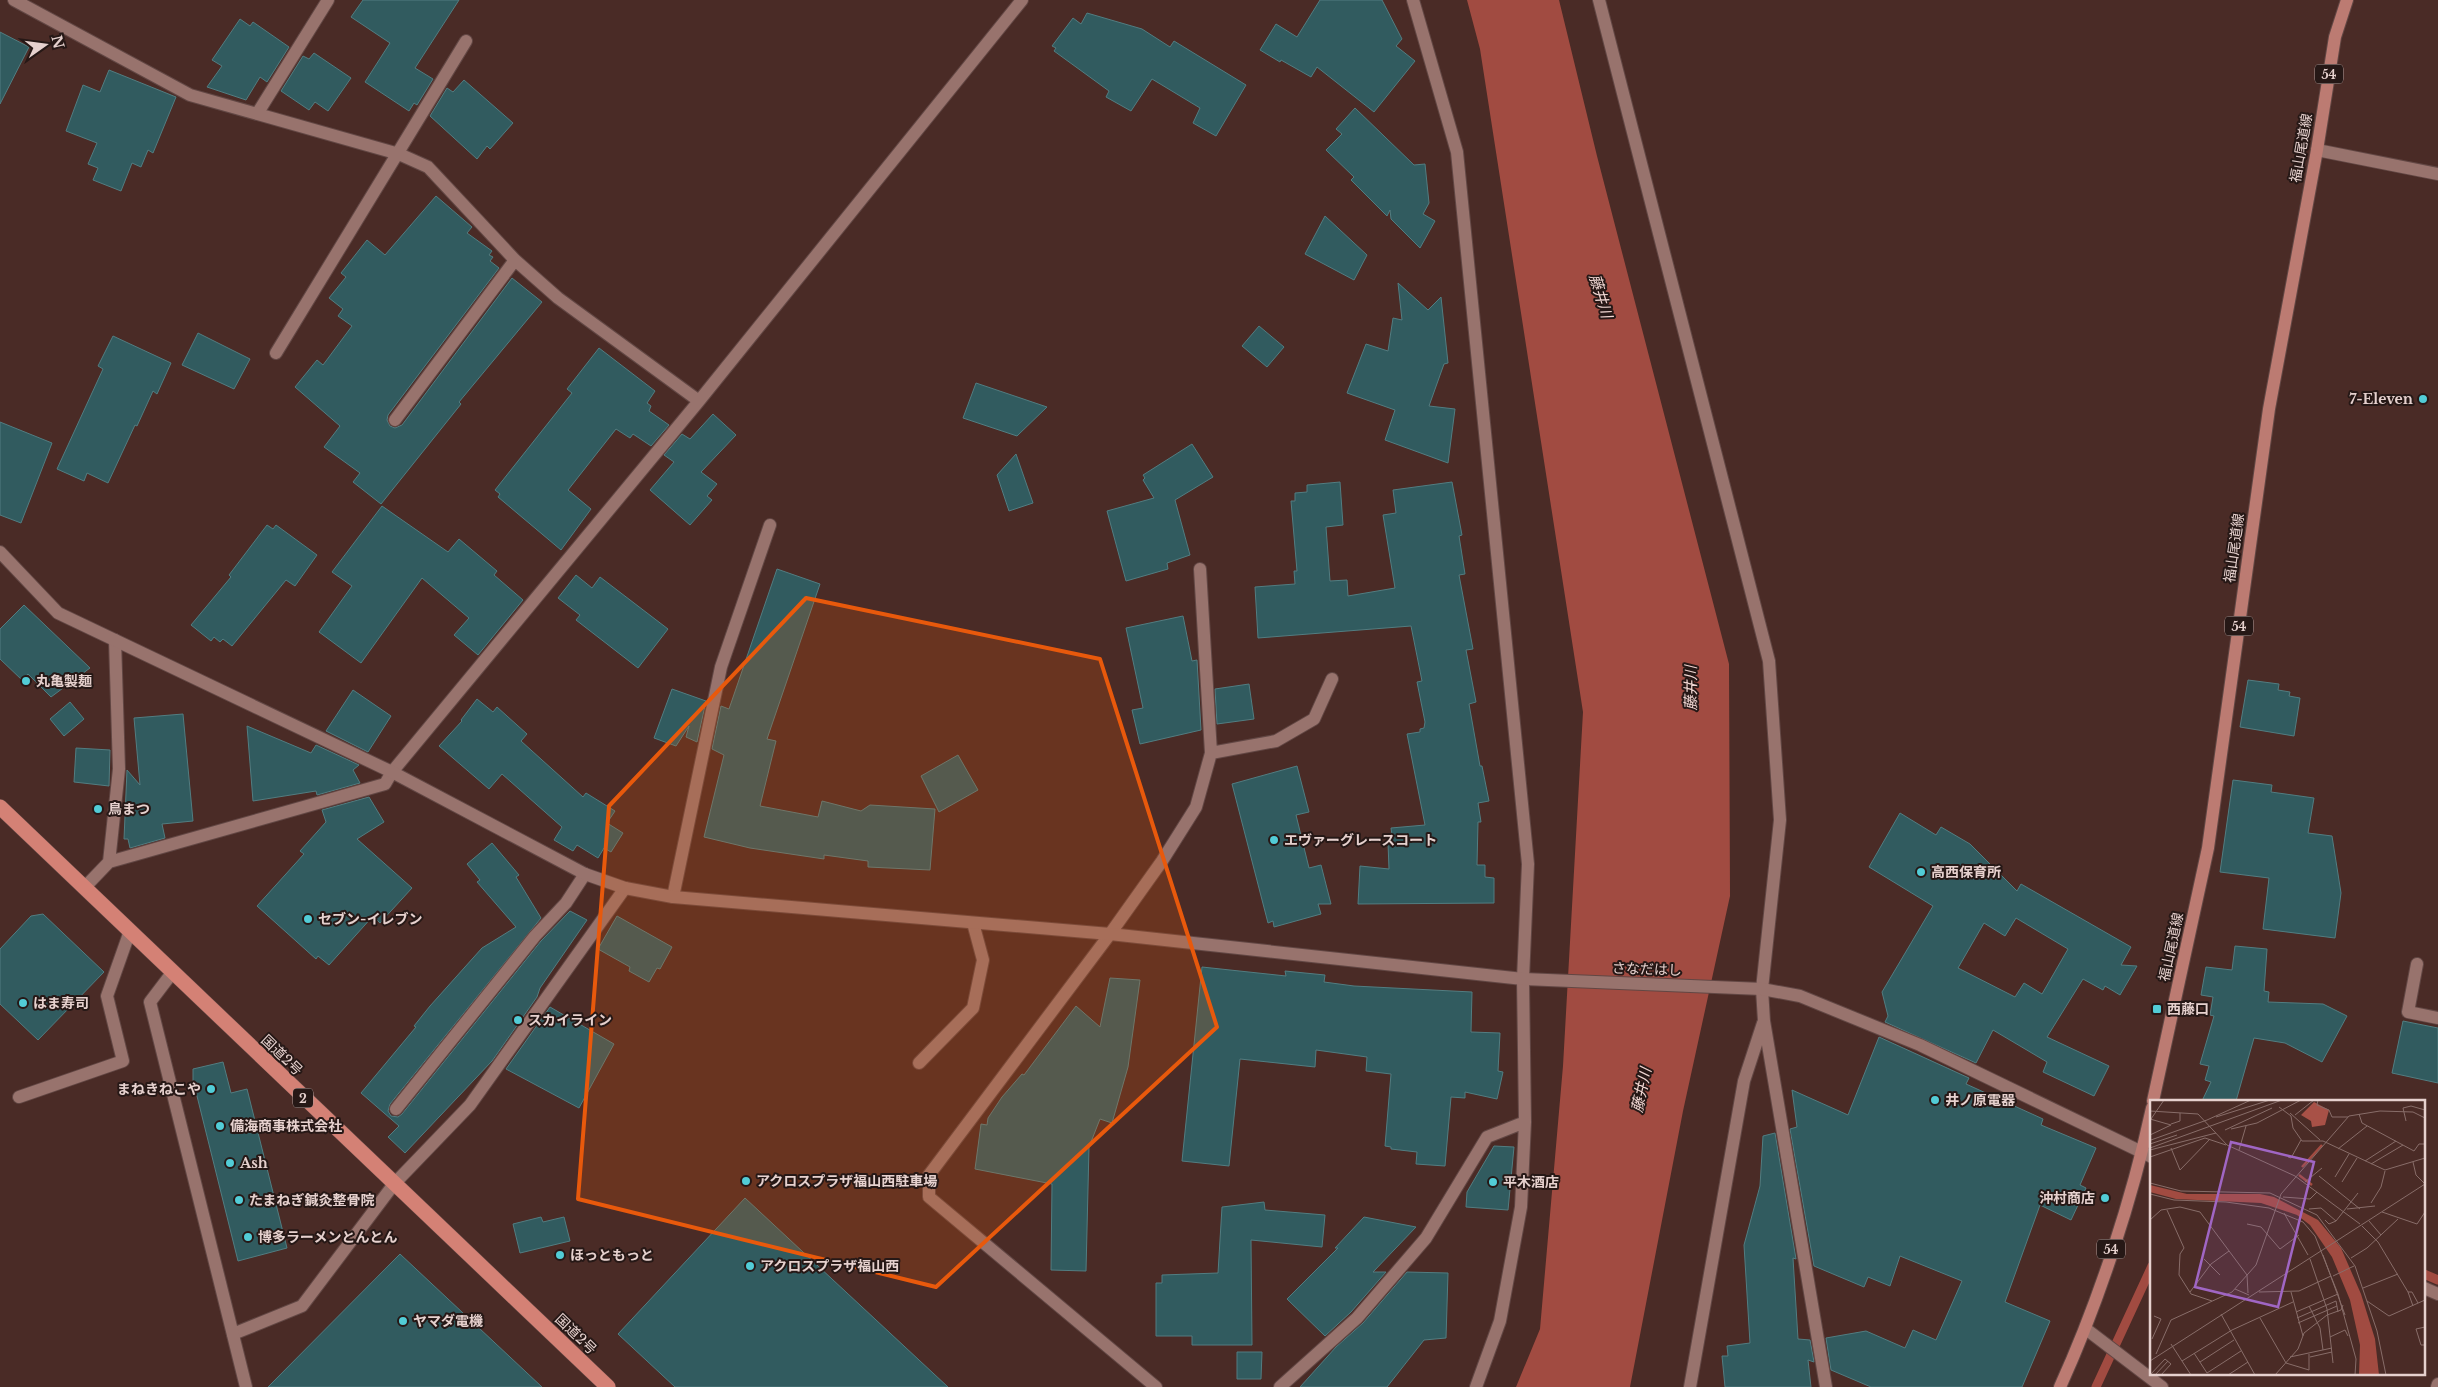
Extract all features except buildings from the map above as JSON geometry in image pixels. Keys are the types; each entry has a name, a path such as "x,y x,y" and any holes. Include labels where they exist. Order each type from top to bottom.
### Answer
{"highway":[{"name":"国道2号","path":"0,807 608,1387"}],"main road":[{"name":"福山尾道線","path":"2153,1100 2208,848 2269,409 2317,150 2335,37 2347,0"},
{"name":"54","path":"2060,1387 2086,1330 2147,1155 2150,1127"}],"street":[{"path":"14,0 190,95 399,154 428,167 515,260 558,298 699,401"},
{"path":"257,114 328,0"},
{"path":"85,887 109,862 385,784 392,772 699,401 1022,0"},
{"path":"1413,0 1457,152 1528,864 1523,979 1525,1122 1519,1216 1500,1321 1476,1387"},
{"path":"1599,0 1769,661 1780,820 1762,989 1764,1021 1826,1387"},
{"path":"276,353 399,154 466,41"},
{"path":"2317,150 2438,174"},
{"path":"395,420 515,260"},
{"path":"673,897 721,667 770,525"},
{"name":"さなだはし","path":"0,552 58,613 392,772 585,874 625,888 673,897 1110,934 1523,979 1762,989 1800,996 1920,1045 2147,1155"},
{"path":"1156,1387 929,1197 929,1175 1110,934 1162,861 1196,808 1211,753 1200,569"},
{"path":"109,862 119,769 115,640"},
{"path":"1211,753 1276,741 1314,719 1332,679"},
{"path":"396,1109 536,936 566,902 585,874"},
{"path":"233,1334 302,1306 394,1184 470,1105 625,888"},
{"path":"919,1063 973,1008 983,960 973,923"},
{"path":"19,1097 123,1061 107,996 130,931"},
{"path":"2417,964 2408,1012 2438,1018"},
{"path":"172,973 150,1002 246,1387"},
{"path":"1690,1387 1744,1081 1764,1021"},
{"path":"1280,1387 1357,1318 1426,1238 1487,1137 1525,1122"},
{"path":"2426,1289 2438,1294"},
{"path":"2086,1330 2162,1387"}],"highlighted area":[{"path":"806,598 1100,659 1217,1027 936,1287 578,1199 609,806"}],"water":[{"name":"藤井川","path":"1467,0 1559,0 1597,156 1729,664 1730,896 1683,1111 1630,1387 1516,1387 1540,1329 1563,1066 1583,712 1480,49"}],"waterway":[{"path":"2096,1387 2150,1270"},
{"path":"2426,1275 2438,1280"}],"place":[{"name":"7-Eleven","path":"2423,399"},
{"name":"丸亀製麺","path":"26,681"},
{"name":"鳥まつ","path":"98,809"},
{"name":"エヴァーグレースコート","path":"1274,840"},
{"name":"高西保育所","path":"1921,872"},
{"name":"セブン-イレブン","path":"308,919"},
{"name":"はま寿司","path":"23,1003"},
{"name":"西藤口","path":"2157,1009"},
{"name":"スカイライン","path":"518,1020"},
{"name":"まねきねこや","path":"211,1089"},
{"name":"井ノ原電器","path":"1935,1100"},
{"name":"備海商事株式会社","path":"220,1126"},
{"name":"Ash","path":"230,1163"},
{"name":"アクロスプラザ福山西駐車場","path":"746,1181"},
{"name":"平木酒店","path":"1493,1182"},
{"name":"沖村商店","path":"2105,1198"},
{"name":"たまねぎ鍼灸整骨院","path":"239,1200"},
{"name":"博多ラーメンとんとん","path":"248,1237"},
{"name":"ほっともっと","path":"560,1255"},
{"name":"アクロスプラザ福山西","path":"750,1266"},
{"name":"ヤマダ電機","path":"403,1321"}]}
